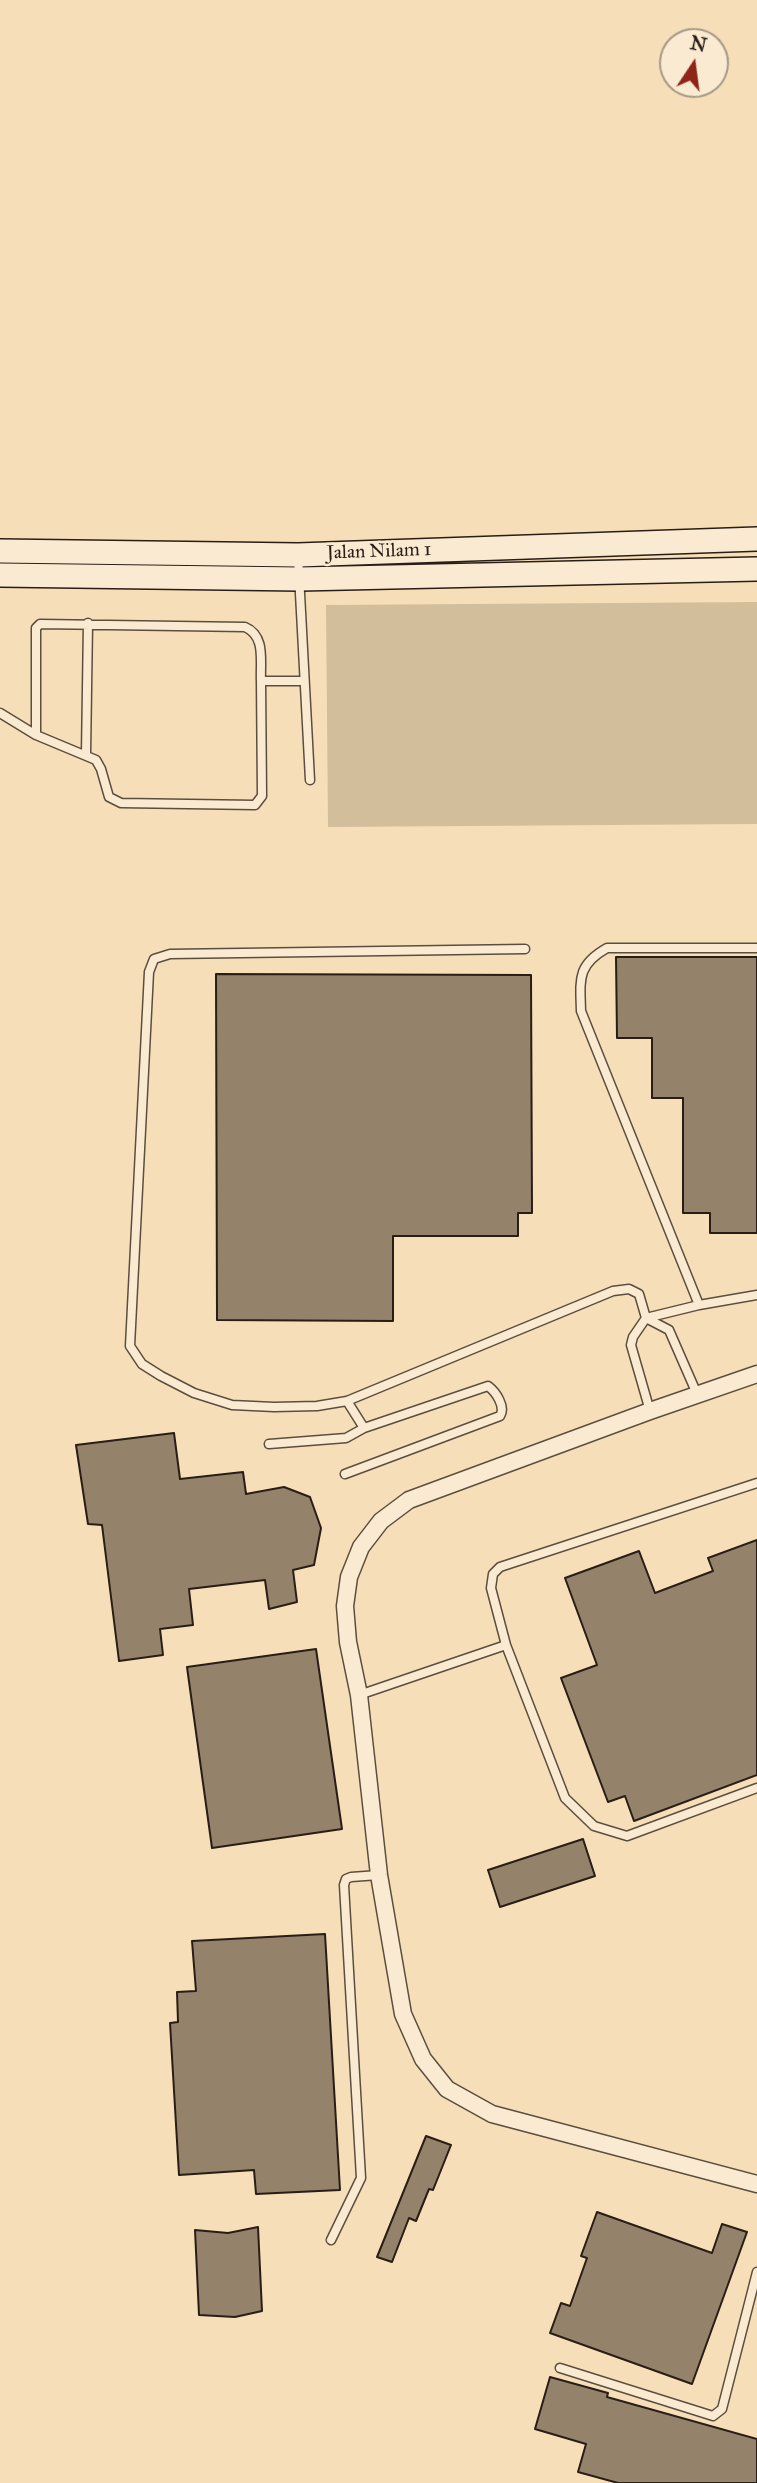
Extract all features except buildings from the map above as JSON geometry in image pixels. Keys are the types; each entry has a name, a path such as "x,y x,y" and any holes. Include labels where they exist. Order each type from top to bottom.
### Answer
{"main road":[{"name":"Jalan Nilam 1","path":"0,551 298,555 757,539"},
{"name":"Jalan Nilam 1","path":"0,575 300,579 757,569"}],"street":[{"path":"757,1374 410,1500 381,1521 361,1547 349,1577 345,1606 348,1642 359,1695 379,1875 403,2014 423,2059 447,2089 492,2114 757,2184"}],"lane":[{"path":"298,555 310,780"},
{"path":"86,754 88,623"},
{"path":"0,713 36,735 86,754 96,761 109,797 121,803 255,805 262,796 259,639 254,631 245,627 40,624 36,628 36,735"},
{"path":"261,681 304,681"},
{"path":"699,1305 581,1011 580,981 589,958 607,948 757,948"},
{"path":"525,949 170,954 154,959 149,972 130,1346 142,1364 194,1393 232,1405 317,1406 347,1401 613,1291 629,1289 639,1294 646,1318 669,1330 697,1394"},
{"path":"650,1411 631,1345 633,1337 646,1318 757,1295"},
{"path":"269,1444 345,1438 364,1427 483,1386 492,1389 503,1407 500,1416 345,1474"},
{"path":"347,1401 364,1427"},
{"path":"757,1483 500,1567 493,1574 491,1588 506,1645 565,1798 594,1826 627,1836 757,1788"},
{"path":"359,1695 506,1645"},
{"path":"331,2240 361,2178 344,1885 346,1879 351,1877 379,1875"},
{"path":"560,2368 713,2416 722,2409 757,2272"}],"shaded area":[{"path":"757,602 757,824 328,827 326,605"}]}
